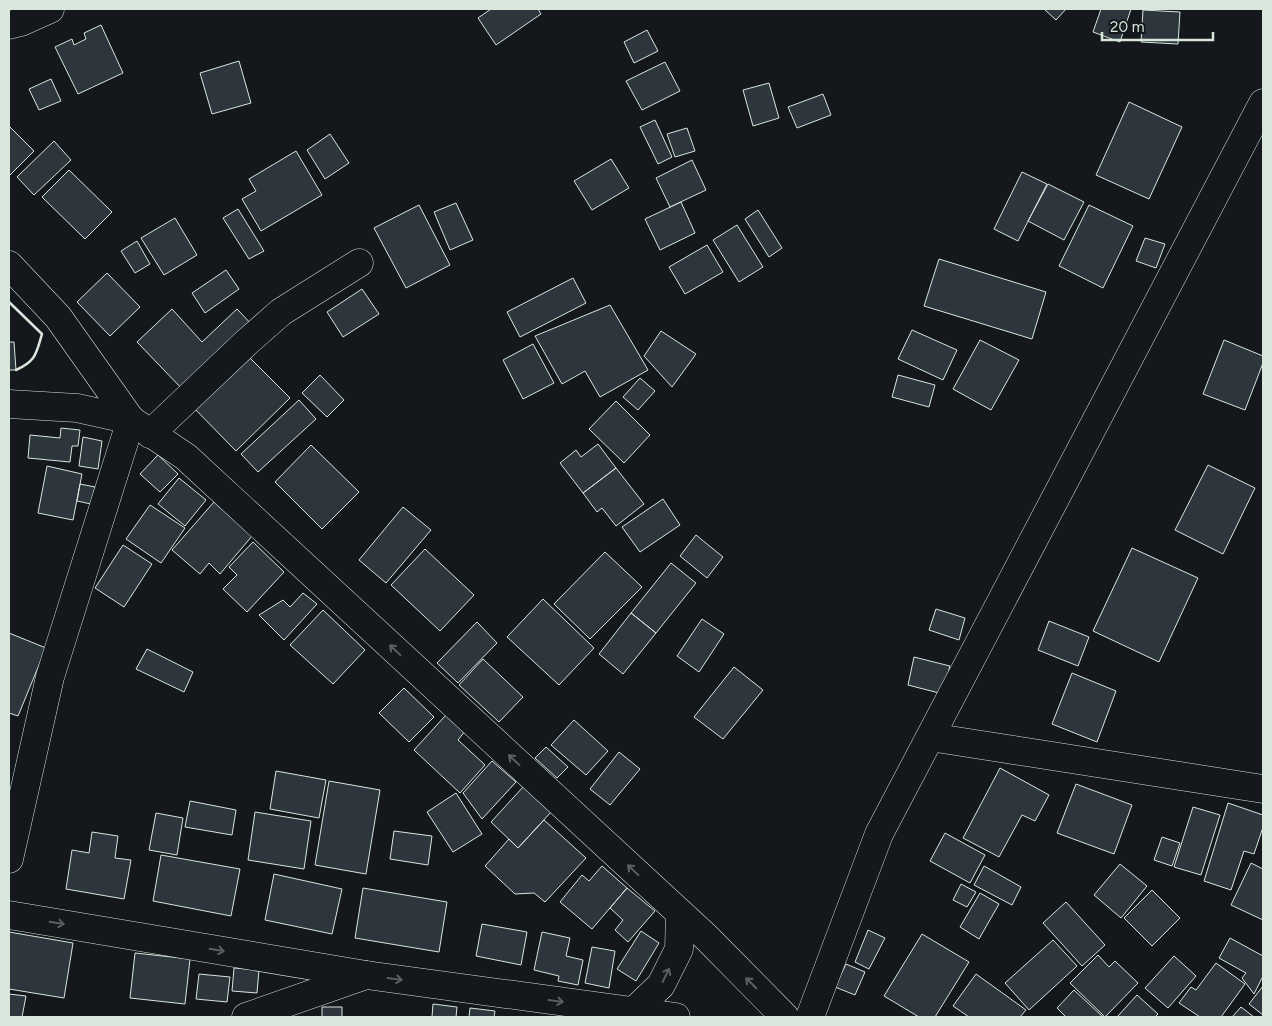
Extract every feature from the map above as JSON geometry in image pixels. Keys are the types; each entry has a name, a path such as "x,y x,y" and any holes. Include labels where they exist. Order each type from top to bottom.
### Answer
{"street":[{"path":"9,25 22,22 50,9"},
{"path":"810,1017 878,834 1263,103"},
{"path":"9,860 50,677 140,427 247,342 281,312 359,263"},
{"path":"9,265 58,317 140,427"},
{"path":"9,404 77,408 140,427 186,457 680,914 785,1017"},
{"path":"930,737 1263,789"},
{"path":"634,1011 661,985 679,949 680,914"},
{"path":"9,915 366,975 676,1017"},
{"path":"246,1017 366,975"}],"building":[{"path":"491,9 538,9 541,14 496,45 478,18"},
{"path":"1044,9 1066,9 1056,20"},
{"path":"1101,9 1131,9 1120,42 1093,32"},
{"path":"1143,10 1180,12 1178,44 1141,42"},
{"path":"101,25 123,73 78,94 55,47 72,39 74,45 86,39 84,33"},
{"path":"647,30 658,51 634,63 624,42"},
{"path":"239,61 251,103 212,114 200,73"},
{"path":"665,62 680,91 642,110 626,81"},
{"path":"51,79 61,101 39,110 29,89"},
{"path":"769,83 779,118 753,126 743,90"},
{"path":"823,94 831,115 797,128 788,107"},
{"path":"1129,102 1182,127 1149,199 1096,175"},
{"path":"655,120 672,157 658,164 640,127"},
{"path":"9,126 34,151 9,176"},
{"path":"687,128 695,151 675,157 667,134"},
{"path":"330,134 349,163 325,179 307,150"},
{"path":"54,141 71,160 34,195 17,177"},
{"path":"296,151 322,195 261,231 242,199 256,191 249,179"},
{"path":"611,159 629,188 592,210 574,181"},
{"path":"692,160 706,190 670,207 656,178"},
{"path":"69,170 112,212 85,239 42,197"},
{"path":"1022,172 1047,184 1018,241 994,229"},
{"path":"1048,184 1084,202 1064,240 1028,221"},
{"path":"681,202 695,233 660,250 645,219"},
{"path":"456,203 473,240 450,250 434,212"},
{"path":"419,205 450,265 406,288 374,228"},
{"path":"1089,205 1133,226 1103,288 1059,266"},
{"path":"238,209 264,251 249,259 223,218"},
{"path":"758,210 782,248 769,257 745,219"},
{"path":"175,218 197,255 164,275 141,238"},
{"path":"737,225 763,267 739,282 713,240"},
{"path":"1145,238 1165,244 1156,268 1136,261"},
{"path":"137,241 150,264 135,273 121,251"},
{"path":"707,245 723,272 685,294 669,267"},
{"path":"939,259 1046,292 1032,339 924,306"},
{"path":"226,270 239,289 205,313 192,293"},
{"path":"107,273 140,307 110,336 77,302"},
{"path":"573,278 586,303 520,337 507,312"},
{"path":"362,289 379,314 343,337 327,312"},
{"path":"610,305 648,370 600,397 585,371 562,384 535,336"},
{"path":"172,309 202,342 237,309 255,328 186,393 137,342"},
{"path":"912,330 957,350 943,380 898,359"},
{"path":"661,331 696,354 672,387 644,356"},
{"path":"980,340 1019,360 991,410 953,389"},
{"path":"1224,340 1263,356 1263,363 1245,410 1203,394"},
{"path":"9,342 14,342 16,370 9,370"},
{"path":"533,344 554,383 523,399 503,360"},
{"path":"244,352 290,398 236,451 190,404"},
{"path":"320,375 344,400 327,417 302,393"},
{"path":"898,375 935,385 929,407 892,397"},
{"path":"640,378 655,391 638,410 623,397"},
{"path":"299,400 316,419 258,472 241,454"},
{"path":"616,401 650,435 624,463 589,429"},
{"path":"61,428 80,430 78,446 72,446 70,462 28,458 30,435 60,438"},
{"path":"83,437 102,441 98,469 79,466"},
{"path":"598,444 616,468 583,493 560,463 576,450 581,457"},
{"path":"311,445 359,492 322,529 275,482"},
{"path":"158,455 178,474 160,492 140,474"},
{"path":"1208,465 1255,488 1223,554 1175,530"},
{"path":"47,466 82,474 73,520 38,513"},
{"path":"616,468 644,504 616,526 602,508 597,512 583,493"},
{"path":"179,478 206,500 185,526 158,504"},
{"path":"80,484 95,487 91,504 77,501"},
{"path":"663,499 680,525 640,552 622,527"},
{"path":"214,502 252,536 220,574 209,563 200,574 172,550"},
{"path":"150,505 185,528 161,563 126,539"},
{"path":"403,507 431,530 386,583 359,560"},
{"path":"696,535 723,557 707,578 680,556"},
{"path":"253,542 284,572 247,612 223,589 237,575 229,567"},
{"path":"123,545 152,564 124,607 95,588"},
{"path":"1132,548 1198,578 1159,662 1093,631"},
{"path":"425,549 474,595 440,631 391,585"},
{"path":"605,552 642,587 590,639 554,604"},
{"path":"671,563 696,583 656,633 631,613"},
{"path":"303,593 317,604 284,640 259,615 283,600 290,607"},
{"path":"543,599 594,648 559,685 507,637"},
{"path":"936,609 965,618 959,640 929,630"},
{"path":"323,610 365,650 333,684 290,645"},
{"path":"631,613 656,633 623,674 599,654"},
{"path":"702,619 724,634 699,672 677,656"},
{"path":"1049,621 1089,637 1078,666 1038,650"},
{"path":"477,622 497,643 458,683 437,663"},
{"path":"9,633 46,648 18,716 9,713"},
{"path":"147,649 193,672 184,692 136,669"},
{"path":"914,657 950,666 943,694 908,685"},
{"path":"483,659 523,697 499,722 459,685"},
{"path":"734,667 763,690 723,739 694,717"},
{"path":"1072,673 1116,691 1097,742 1052,724"},
{"path":"404,688 434,717 409,742 379,713"},
{"path":"446,715 465,731 458,740 485,765 460,793 414,750"},
{"path":"574,720 608,751 586,775 551,745"},
{"path":"546,747 568,767 557,778 535,758"},
{"path":"619,752 640,769 610,805 590,789"},
{"path":"492,761 516,782 482,819 463,793"},
{"path":"1000,768 1049,795 1035,821 1022,815 999,857 963,838"},
{"path":"276,771 326,780 319,818 270,809"},
{"path":"329,781 380,790 366,874 315,865"},
{"path":"1076,784 1132,805 1114,854 1057,833"},
{"path":"524,786 551,812 518,848 491,822"},
{"path":"456,793 482,834 453,852 427,812"},
{"path":"190,801 236,810 232,835 185,827"},
{"path":"1228,803 1263,815 1263,827 1254,854 1244,851 1231,890 1204,881"},
{"path":"1193,807 1220,815 1201,875 1174,867"},
{"path":"255,812 311,821 304,869 248,860"},
{"path":"156,813 183,818 177,855 149,850"},
{"path":"544,820 586,858 545,902 534,893 515,894 485,866 509,839 518,848"},
{"path":"394,831 432,836 428,865 390,859"},
{"path":"92,832 118,836 115,858 131,860 124,899 66,889 72,850 89,853"},
{"path":"945,833 985,855 970,883 930,861"},
{"path":"1162,837 1180,843 1172,866 1154,860"},
{"path":"161,855 240,869 231,916 153,901"},
{"path":"1251,863 1263,869 1263,920 1231,905"},
{"path":"1120,864 1147,886 1121,918 1094,895"},
{"path":"602,866 627,888 592,929 560,902 582,875 589,881"},
{"path":"984,866 1021,887 1012,905 974,885"},
{"path":"274,874 342,889 332,934 265,920"},
{"path":"961,884 976,892 967,907 953,900"},
{"path":"363,888 447,902 439,952 355,938"},
{"path":"627,888 655,911 628,942 615,930 623,920 610,908"},
{"path":"1152,890 1180,918 1152,946 1124,918"},
{"path":"980,893 999,904 979,939 960,927"},
{"path":"1066,902 1105,945 1082,966 1043,923"},
{"path":"482,924 527,932 521,965 476,956"},
{"path":"868,930 885,938 869,969 855,962"},
{"path":"641,931 659,943 636,981 617,969"},
{"path":"9,932 73,943 64,998 9,989"},
{"path":"542,932 570,938 566,956 583,960 578,985 558,981 559,976 534,970"},
{"path":"922,934 969,962 935,1017 919,1017 884,996"},
{"path":"1230,938 1263,956 1263,976 1254,994 1242,978 1246,973 1219,958"},
{"path":"1053,940 1077,966 1029,1010 1005,983"},
{"path":"592,947 615,951 609,988 585,983"},
{"path":"135,953 190,959 185,1004 130,998"},
{"path":"1098,955 1109,967 1115,961 1138,983 1105,1017 1070,983"},
{"path":"1174,956 1196,976 1168,1008 1145,988"},
{"path":"1216,963 1245,984 1221,1017 1200,1017 1179,1003 1191,987 1196,990"},
{"path":"846,964 865,972 855,995 835,987"},
{"path":"234,968 259,970 257,993 232,991"},
{"path":"199,974 230,977 227,1002 196,999"},
{"path":"976,974 1026,1010 1020,1017 969,1017 953,1006"},
{"path":"1263,986 1263,1015 1249,1004"},
{"path":"1074,990 1103,1017 1066,1017 1057,1008"},
{"path":"9,994 26,996 22,1017 9,1017"},
{"path":"1137,995 1158,1014 1155,1017 1117,1017"},
{"path":"433,1004 457,1007 456,1017 432,1017"},
{"path":"322,1007 342,1007 342,1017 322,1017"},
{"path":"1241,1007 1254,1017 1232,1017"},
{"path":"470,1008 495,1011 494,1017 469,1017"}],"wall":[{"path":"9,302 42,334 34,356 23,367 16,370"}]}
